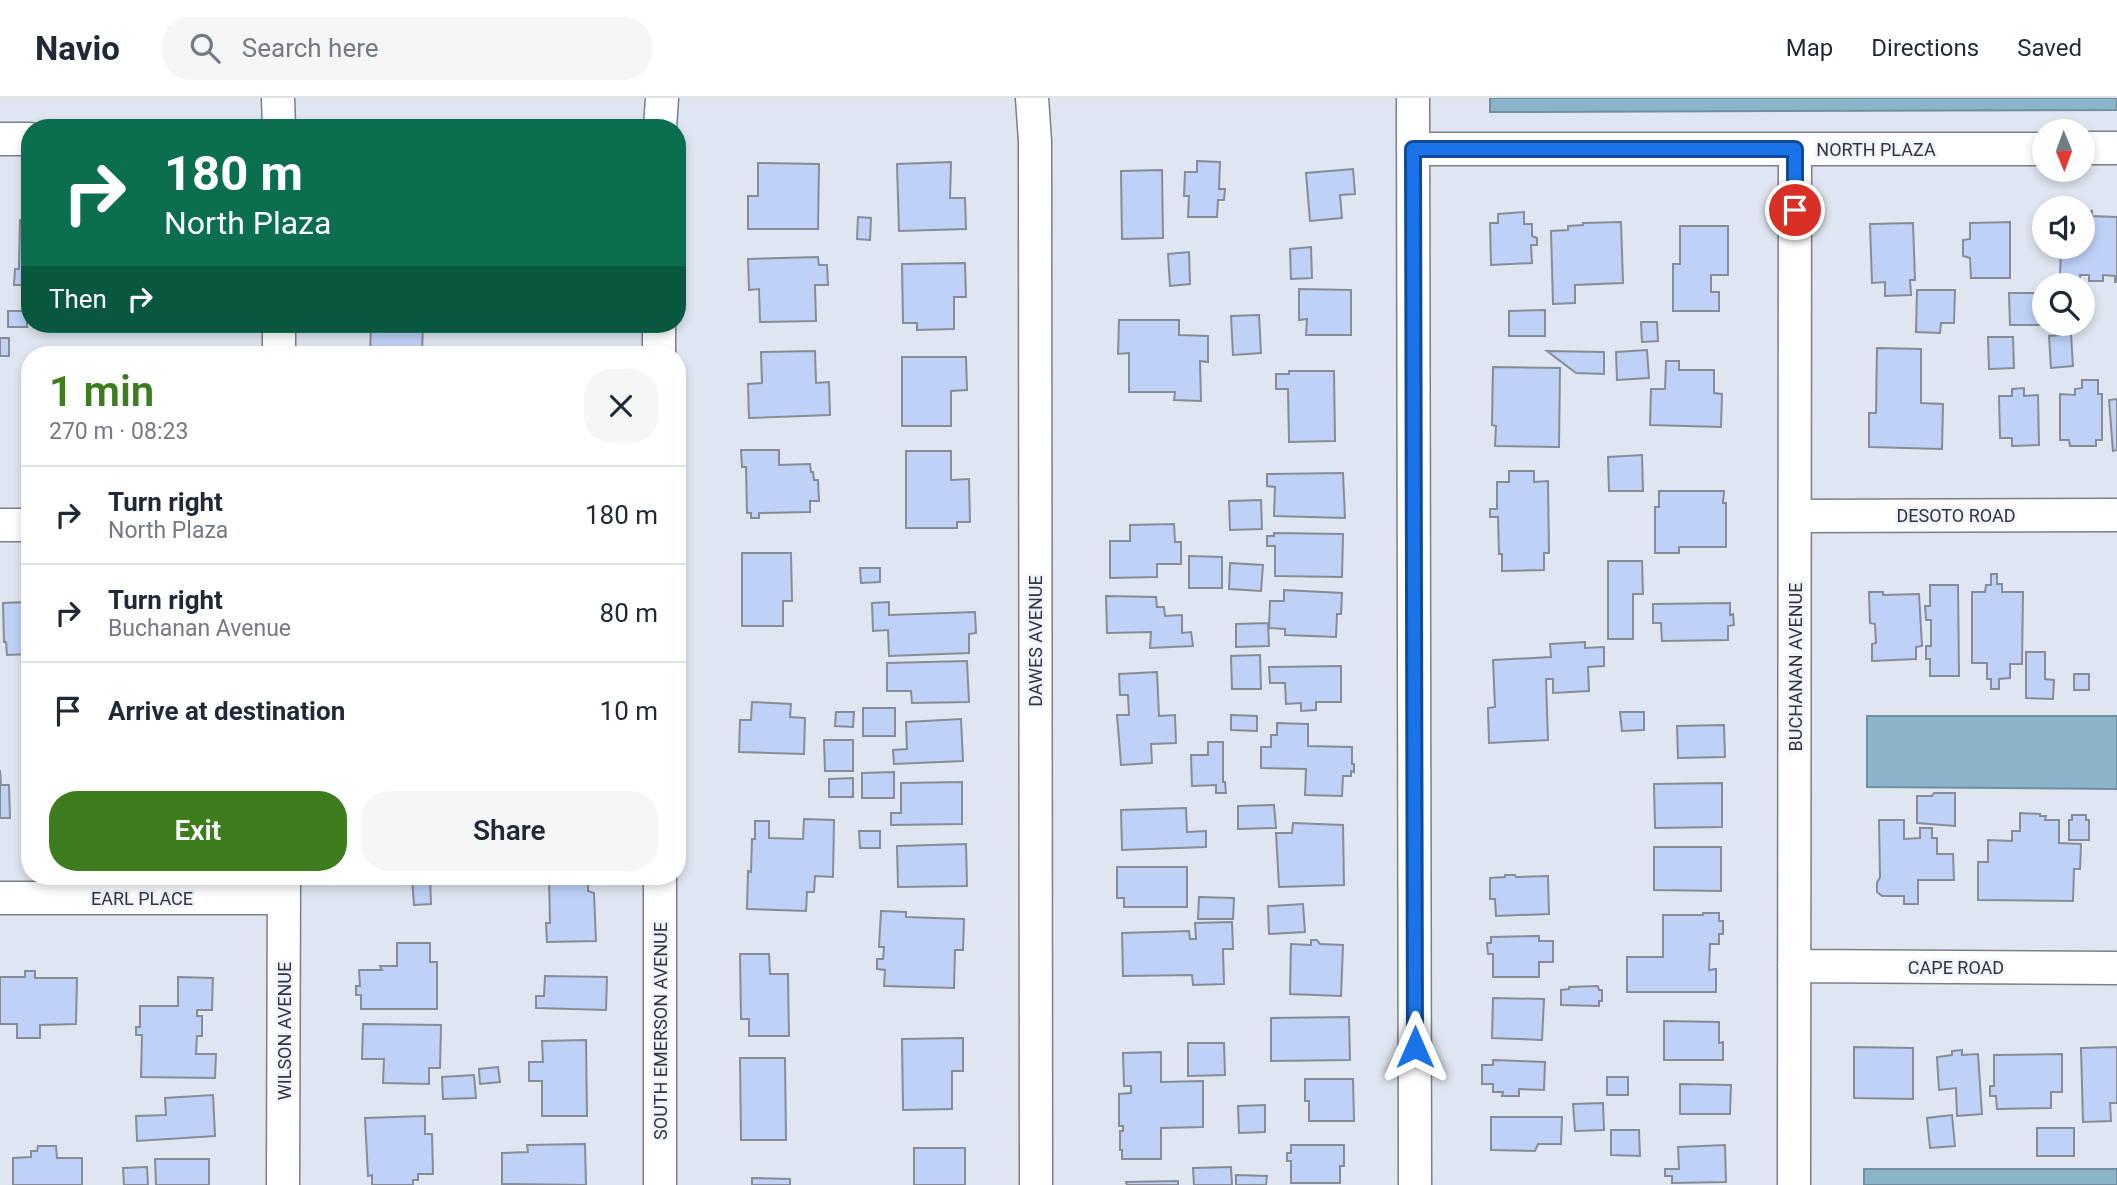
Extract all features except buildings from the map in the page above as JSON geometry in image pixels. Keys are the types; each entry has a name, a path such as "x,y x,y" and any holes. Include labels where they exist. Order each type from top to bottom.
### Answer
{"street":[{"path":"278,98 279,119"},
{"path":"661,119 662,98"},
{"name":"DAWES AVENUE","path":"1031,98 1035,141 1036,1185"},
{"path":"1413,98 1415,1185"},
{"path":"0,139 21,139"},
{"path":"2095,148 2117,148"},
{"name":"NORTH PLAZA","path":"1413,149 2032,149"},
{"name":"BUCHANAN AVENUE","path":"1794,1185 1795,149"},
{"name":"DESOTO ROAD","path":"1795,516 2117,515"},
{"path":"0,525 21,525"},
{"name":"SOUTH EMERSON AVENUE","path":"660,885 660,1185"},
{"name":"EARL PLACE","path":"0,898 284,888"},
{"name":"WILSON AVENUE","path":"283,1185 284,888"},
{"name":"CAPE ROAD","path":"1794,966 2117,968"}],"water":[{"path":"1490,98 2117,98 2117,110 1490,112"},
{"path":"1867,716 2117,716 2117,789 1867,787"},
{"path":"1864,1169 2117,1169 2117,1185 1864,1185"}],"route":[{"path":"1415,1047 1413,149 1795,149 1795,210"}]}
